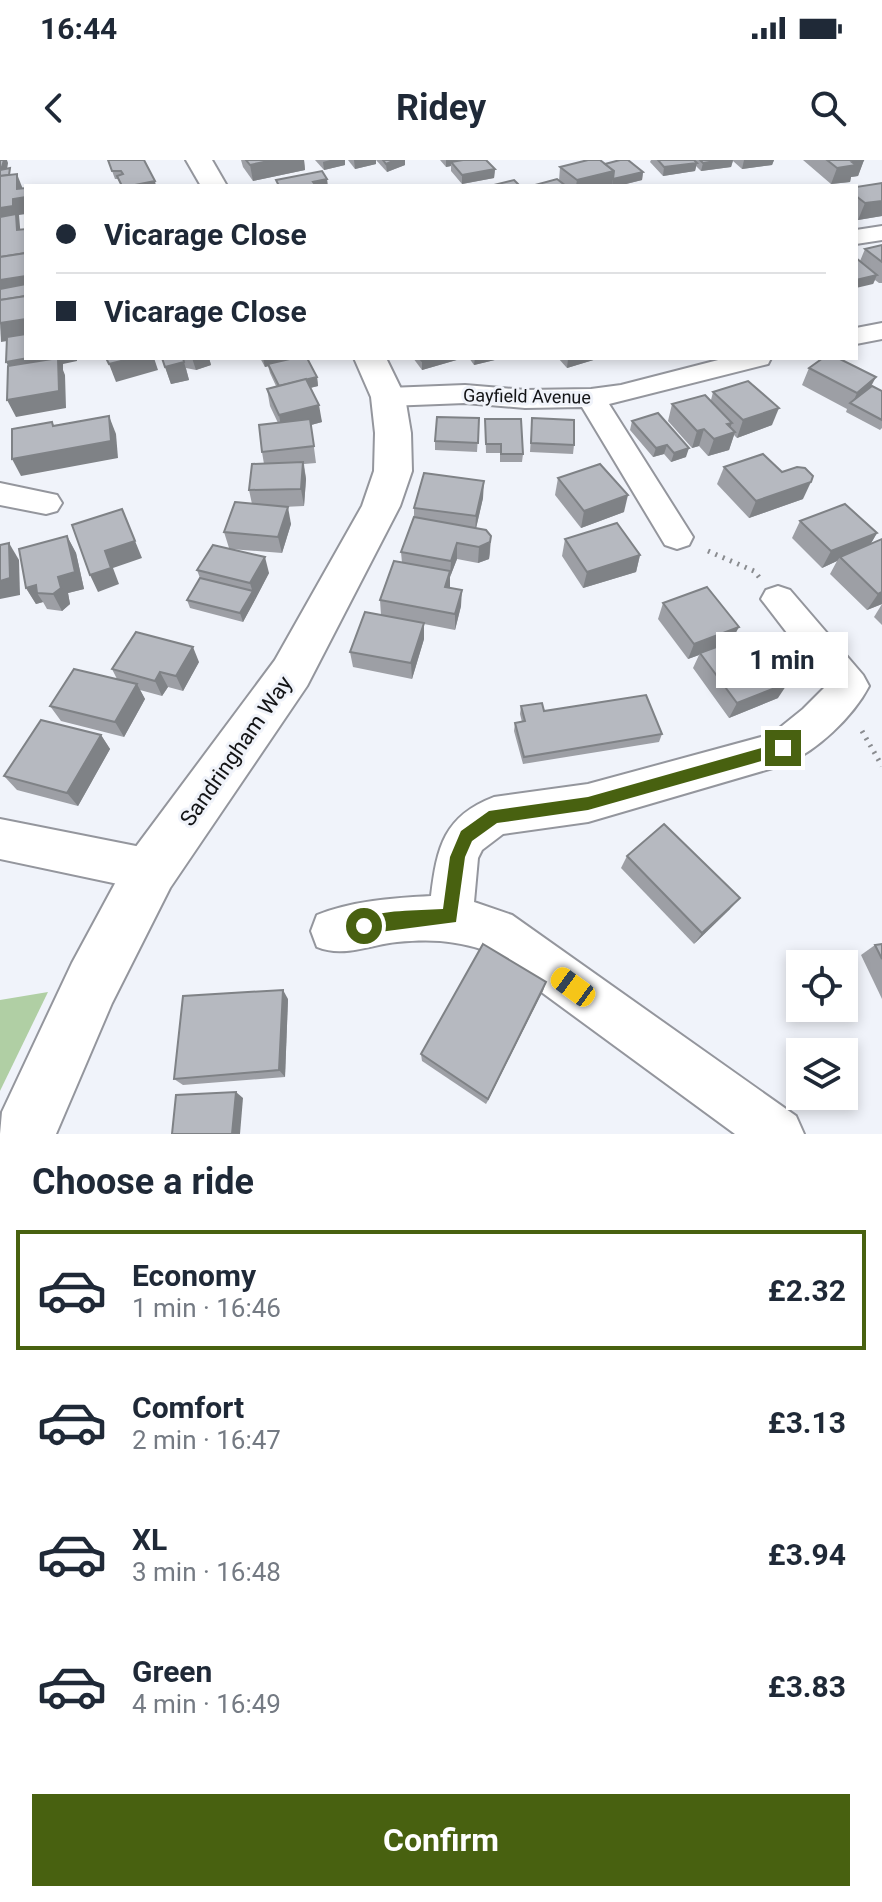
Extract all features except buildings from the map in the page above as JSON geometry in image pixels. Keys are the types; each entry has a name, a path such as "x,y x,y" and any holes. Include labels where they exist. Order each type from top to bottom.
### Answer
{"street":[{"path":"199,160 213,184"},
{"path":"858,237 882,233"},
{"path":"637,360 661,384"},
{"name":"Gayfield Avenue","path":"379,377 465,394 525,399 591,398 661,384 751,360"},
{"name":"Sandringham Way","path":"24,1134 92,983 151,870 291,673 361,548 393,471 393,433 379,377"},
{"path":"591,398 677,537"},
{"path":"0,494 46,503"},
{"path":"450,917 457,857 467,836 494,816 588,803 783,748 817,721 850,686 778,599"},
{"path":"0,839 151,870"},
{"path":"333,931 395,920 450,917 496,931 778,1134"}],"path":[{"path":"677,537 754,571 778,599"}],"green space":[{"path":"48,992 0,1091 0,1000"}],"route":[{"path":"364,926 395,920 450,917 457,857 467,836 494,816 588,803 783,748"}]}
